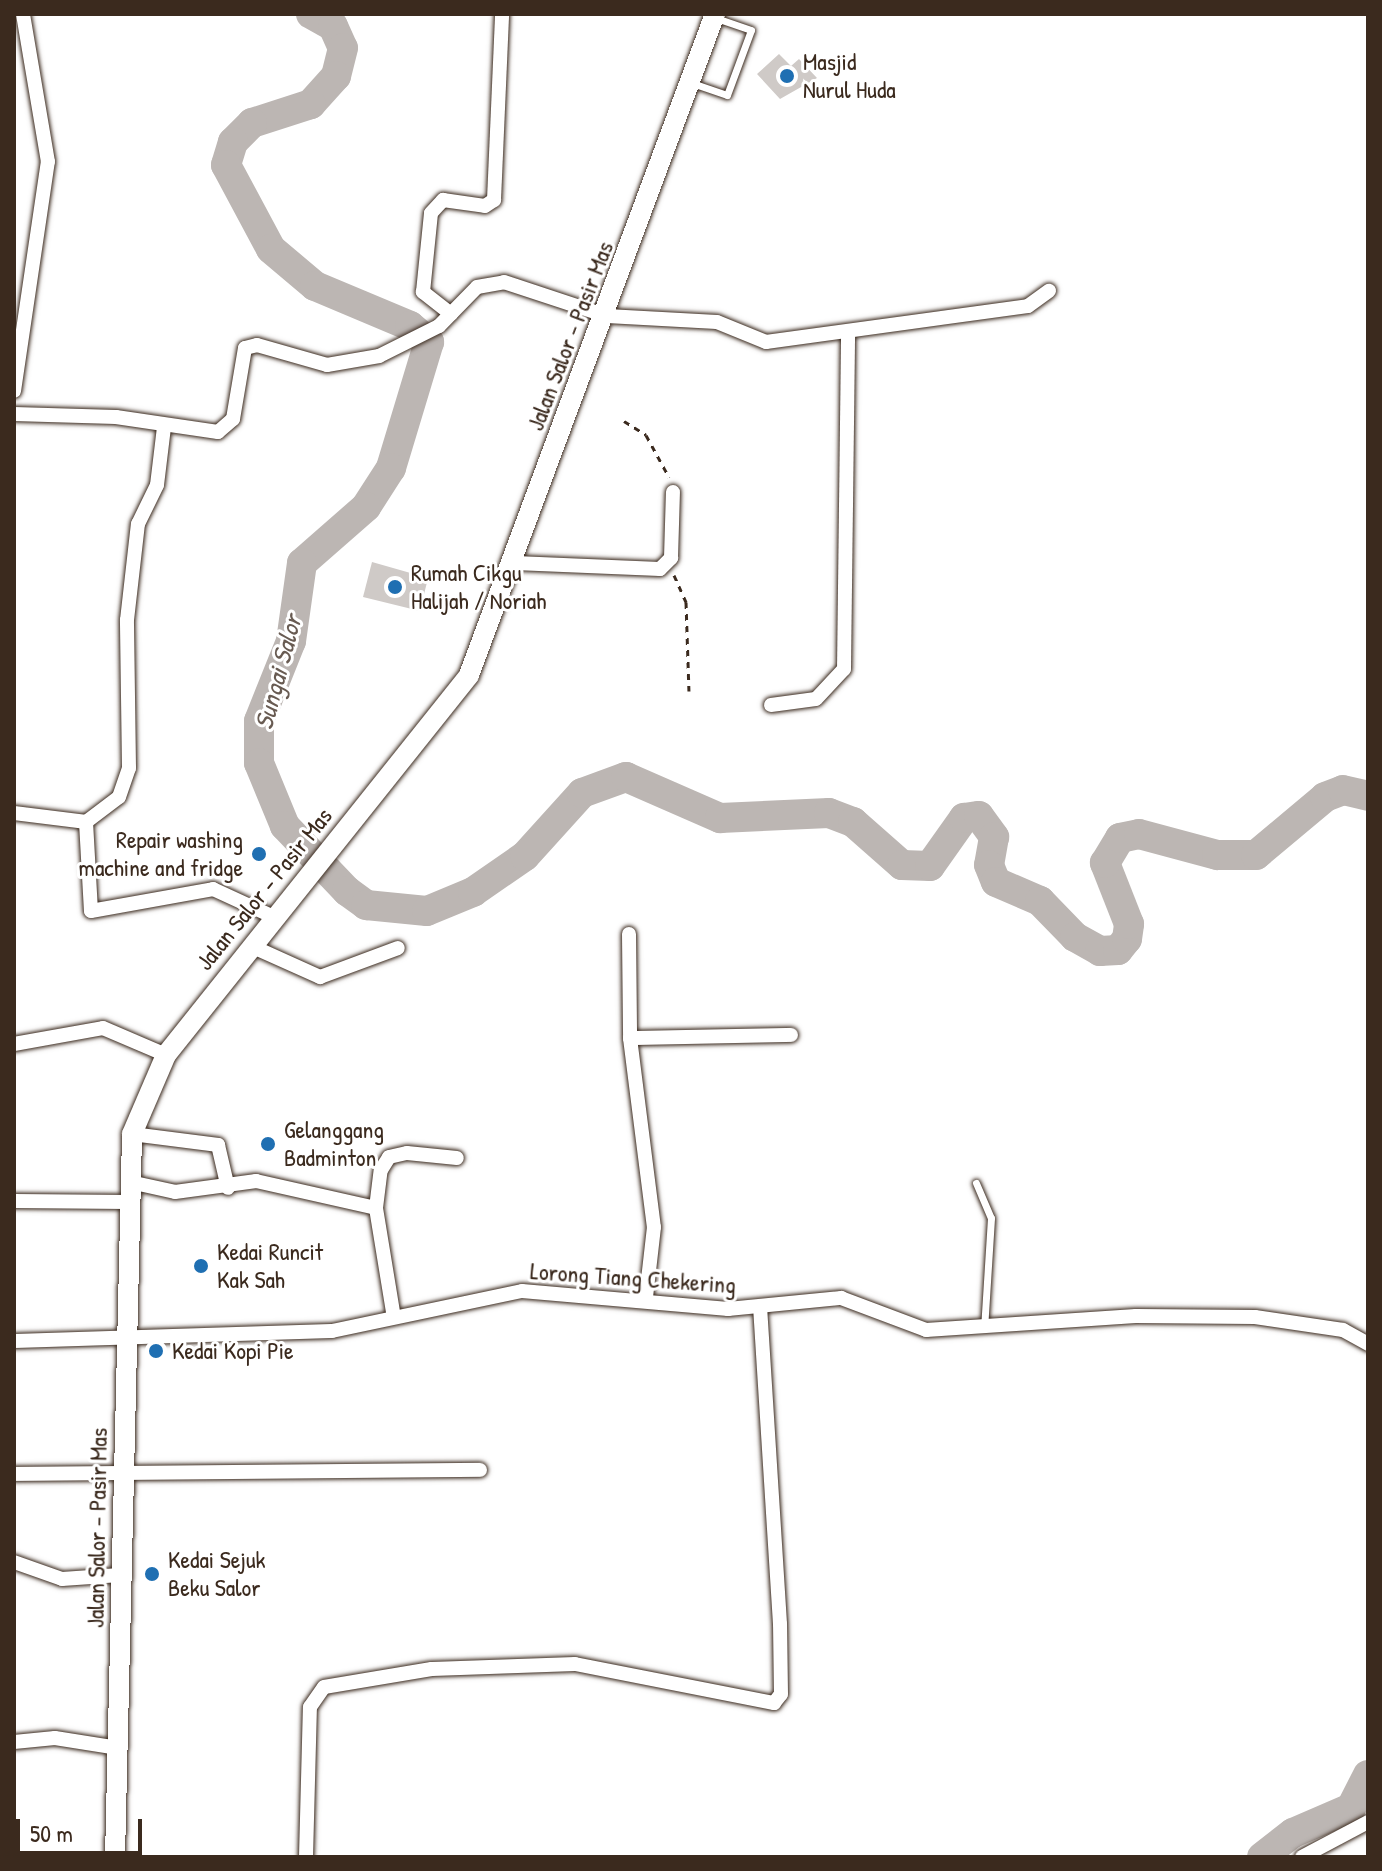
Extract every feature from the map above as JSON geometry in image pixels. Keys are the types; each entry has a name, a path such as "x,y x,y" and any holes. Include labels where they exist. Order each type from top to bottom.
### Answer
{"main road":[{"name":"Jalan Salor - Pasir Mas","path":"115,1857 132,1134 166,1055 469,675 515,563 607,316 714,16"}],"street":[{"path":"14,391 48,162 23,14"},
{"path":"451,314 423,292 431,213 443,200 485,206 494,200 502,14"},
{"path":"14,414 116,417 164,427 228,427 245,348 257,345 327,365 405,344 439,326 477,287 504,282 607,316 717,322 766,342 848,335 1028,306 1049,291"},
{"path":"771,705 816,699 844,669 848,335"},
{"path":"14,813 86,822 119,797 129,768 127,620 138,524 157,485 164,427"},
{"path":"515,563 667,565 673,492"},
{"path":"86,822 91,911 213,889 274,917"},
{"path":"629,934 630,1038 654,1227 646,1297"},
{"path":"251,946 320,977 398,948"},
{"path":"14,1044 103,1028 166,1055"},
{"path":"630,1038 791,1035"},
{"path":"132,1134 218,1145 228,1188"},
{"path":"393,1312 376,1208 389,1157 457,1158"},
{"path":"14,1201 129,1192 293,1186 376,1208"},
{"name":"Lorong Tiang Chekering","path":"14,1341 332,1331 393,1312 522,1291 646,1297 670,1306 760,1307 841,1298 910,1328 984,1330 1194,1314 1322,1326 1368,1344"},
{"path":"306,1857 310,1707 324,1687 432,1669 575,1664 774,1703 781,1694 780,1624 760,1307"},
{"path":"14,1474 480,1470"},
{"path":"14,1562 62,1579 120,1575"},
{"path":"14,1742 55,1738 118,1748"},
{"path":"1302,1857 1368,1822"}],"lane":[{"path":"690,82 727,95 751,30 714,16"},
{"path":"976,1183 991,1218 984,1330"}],"path":[{"path":"624,421 658,453 673,492"},
{"path":"667,565 686,602 689,691"}],"building":[{"name":"Masjid Nurul Huda","path":"779,54 791,66 799,59 817,78 780,99 757,74"},
{"name":"Rumah Cikgu Halijah / Noriah","path":"372,562 428,578 420,611 363,597"}],"waterway":[{"name":"Sungai Salor","path":"311,14 333,26 343,48 336,76 311,104 252,123 233,142 226,165 271,249 315,286 410,326 429,342 391,468 366,507 302,563 291,641 259,721 259,763 285,826 347,891 366,905 427,911 473,892 525,856 582,793 626,777 720,818 829,813 853,822 902,865 930,866 964,818 979,816 994,837 989,865 996,882 1040,901 1075,937 1100,951 1118,950 1127,939 1129,924 1105,863 1120,838 1139,834 1217,855 1256,855 1325,797 1343,790 1368,796"},
{"name":"Sungai Salor","path":"1262,1857 1293,1833 1351,1808 1368,1775"}],"place":[{"name":"Masjid Nurul Huda","path":"787,76"},
{"name":"Rumah Cikgu Halijah / Noriah","path":"395,587"},
{"name":"Repair washing machine and fridge","path":"259,854"},
{"name":"Gelanggang Badminton","path":"268,1144"},
{"name":"Kedai Runcit Kak Sah","path":"201,1266"},
{"name":"Kedai Kopi Pie","path":"156,1351"},
{"name":"Kedai Sejuk Beku Salor","path":"152,1574"}]}
